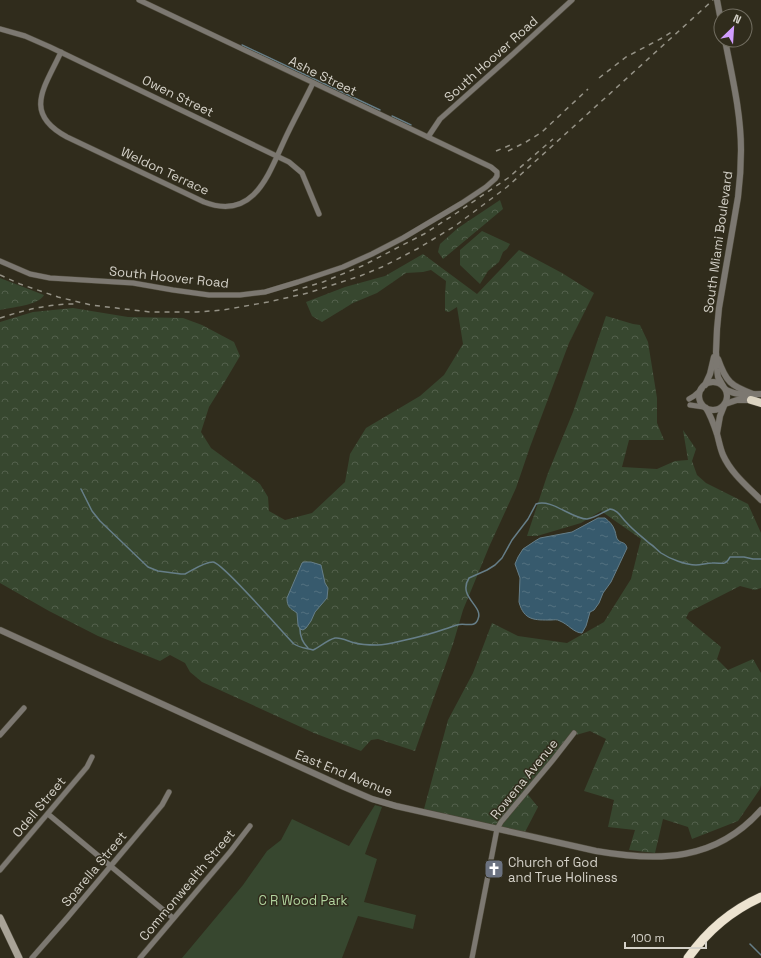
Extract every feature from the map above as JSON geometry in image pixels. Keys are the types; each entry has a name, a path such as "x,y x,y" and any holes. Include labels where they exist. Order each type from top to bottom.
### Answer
{"highway":[{"path":"752,397 761,402"},
{"path":"688,958 705,937 724,920 744,906 761,897"}],"main road":[{"path":"0,918 19,958"}],"street":[{"name":"Ashe Street","path":"139,0 491,167 497,172"},
{"name":"South Hoover Road","path":"428,137 440,119 572,0"},
{"name":"Owen Street","path":"0,29 25,36 61,52 292,164 302,173 320,214"},
{"name":"South Miami Boulevard","path":"724,388 717,374 716,352 719,313 736,209 741,165 739,118 735,87 727,48"},
{"name":"Weldon Terrace","path":"61,52 44,86 42,94 41,106 43,116 54,130 204,202 220,207 234,206 245,201 252,197 262,186 313,83"},
{"name":"South Hoover Road","path":"0,261 30,274 50,278 133,283 209,295 240,295 265,292 343,267 403,238 486,187 495,179 497,172"},
{"name":"South Miami Boulevard","path":"703,387 710,374 716,352"},
{"path":"716,352 723,373 728,380 752,397"},
{"path":"689,399 709,383 719,384 737,394 752,397"},
{"path":"703,387 700,393 701,403 712,420 720,448 726,462 735,474 761,500"},
{"path":"717,434 720,416 727,397 724,388"},
{"path":"690,405 715,410 737,400 761,394"},
{"name":"East End Avenue","path":"0,630 344,787 372,799 396,806 610,854 643,857 672,856 694,852 722,841 738,831 761,810"},
{"path":"0,735 24,708"},
{"name":"Rowena Avenue","path":"472,958 497,829 500,822 574,733"},
{"name":"Odell Street","path":"0,870 87,767 92,757"},
{"name":"Sparella Street","path":"32,958 162,805 169,792"},
{"path":"48,814 173,918"},
{"name":"Commonwealth Street","path":"140,958 230,852 250,826"}],"green space":[{"path":"500,200 503,209 443,259 438,252 440,244 458,228"},
{"path":"482,231 510,244 503,252 499,262 488,271 480,284 460,265 460,250"},
{"path":"519,250 562,273 594,293 569,343 516,488 489,547 463,610 453,644 415,751 378,739 371,740 361,751 314,733 202,682 190,672 185,663 170,655 160,661 98,636 49,611 0,583 0,322 33,312 73,308 128,317 183,318 202,325 234,342 240,356 209,407 201,432 211,448 260,484 268,497 269,511 285,520 312,513 345,482 350,454 366,428 420,396 444,375 463,344 457,307 449,312 445,311 446,281 431,270 406,273 377,293 353,303 322,322 312,316 306,302 345,287 385,276 423,254 477,294"},
{"path":"0,278 44,295 36,302 24,306 0,310"},
{"path":"606,316 640,325 648,342 657,398 657,423 664,440 629,440 622,467 657,469 675,461 688,460 683,430 696,449 692,461 697,475 706,483 748,504 761,533 761,588 755,590 740,586 689,612 686,618 721,647 717,659 728,670 753,659 761,673 760,789 738,821 692,839 688,827 663,819 655,853 629,850 635,830 608,827 614,800 584,791 606,739 590,731 569,737 525,791 538,807 525,832 424,809 448,720 473,673 492,623 518,636 567,643 604,622 631,579 641,539 601,511 581,523 537,536 527,536 548,473 573,412"},
{"name":"C R Wood Park","path":"375,805 382,807 365,854 377,859 364,902 416,915 413,929 358,916 342,958 182,958 243,885 267,851 281,840 292,819 349,846"}],"water":[{"path":"598,518 605,518 610,522 617,539 624,543 627,548 599,603 594,610 590,612 586,626 582,633 576,632 558,620 540,620 527,616 521,608 519,602 520,578 515,564 523,549 540,538 572,532"},
{"path":"311,562 321,565 325,583 328,588 327,598 303,630 300,629 298,625 297,613 289,607 287,598 302,563"}],"waterway":[{"path":"242,45 380,110"},
{"path":"392,116 411,125"},
{"path":"81,489 92,511 100,521 148,567 158,571 185,574 210,562 219,565 240,585 294,644 313,650 335,638 360,644 383,645 423,636 460,624 474,624 477,622 479,614 466,591 466,585 469,578 487,570 502,558 512,540 528,519 536,504 542,503 555,506 575,516 587,519 610,509 613,510 661,553 688,564 696,565 724,563 730,557 761,559"},
{"path":"300,629 300,634 304,644 308,648"},
{"path":"750,944 761,955"}],"railway":[{"path":"0,275 20,284 58,297 91,305 150,312 197,312 223,310 308,293 360,276 382,267 417,249 455,226 507,187 713,0"},
{"path":"599,78 626,57 673,31"},
{"path":"508,151 542,132 588,89"},
{"path":"293,291 323,282 362,266 424,234 508,178 553,139"},
{"path":"496,151 513,144"},
{"path":"0,318 37,308 74,304"}],"place":[{"name":"Church of God and True Holiness","path":"494,869"}]}
